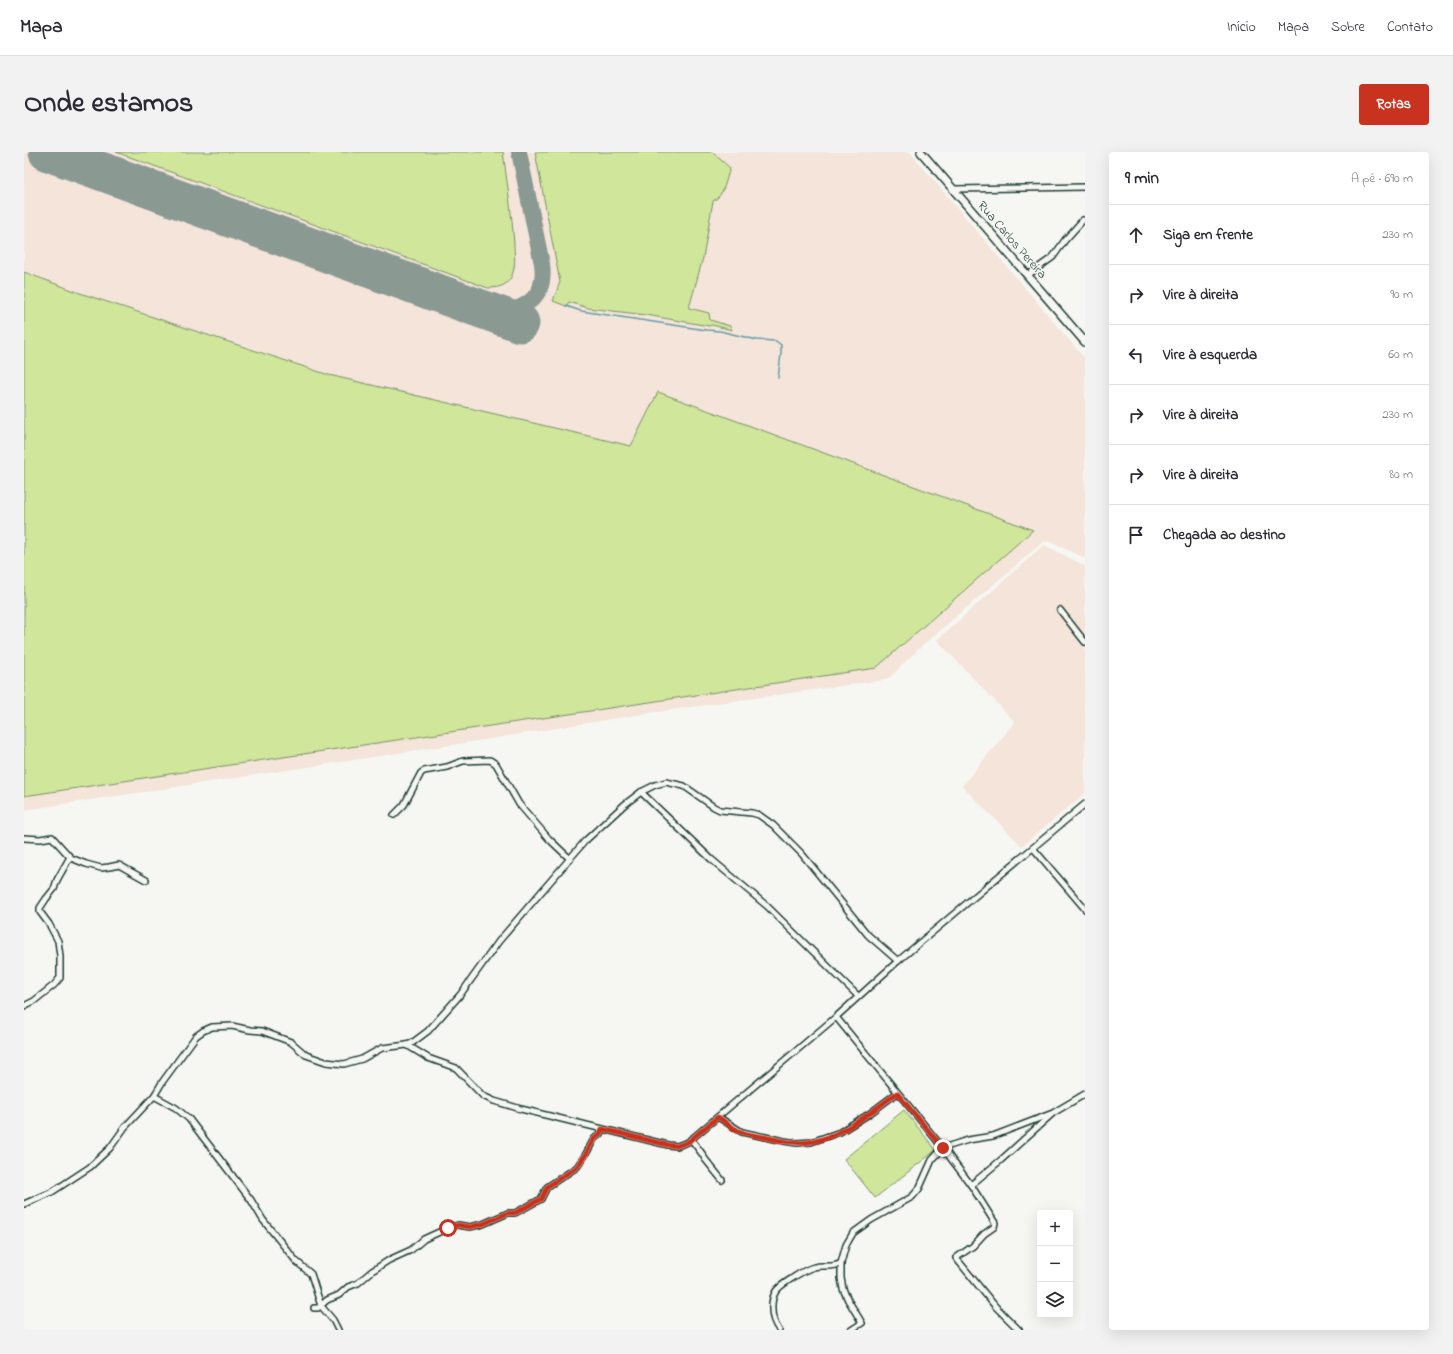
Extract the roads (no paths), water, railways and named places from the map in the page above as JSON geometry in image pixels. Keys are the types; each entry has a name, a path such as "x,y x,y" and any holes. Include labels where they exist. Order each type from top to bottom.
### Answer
{"main road":[{"name":"Rua Carlos Pereira","path":"923,153 1085,342"}],"street":[{"path":"954,189 1085,188"},
{"path":"1028,275 1053,258 1065,240 1083,220"},
{"path":"1060,610 1085,642"},
{"path":"394,815 404,805 421,773 424,771 447,767 463,761 490,760 496,764 519,804 549,839 570,858"},
{"path":"24,1204 52,1192 90,1167 110,1148 125,1126 154,1096 163,1081 196,1036 212,1027 232,1026 250,1030 262,1030 291,1042 306,1055 326,1062 344,1064 362,1059 382,1048 407,1046 412,1043 428,1031 460,995 499,942 585,841 624,805 641,792 666,782 684,786 720,810 744,811 759,815 773,825 802,854 868,935 898,961"},
{"path":"641,792 711,859 767,906 858,996"},
{"path":"407,1046 428,1058 456,1068 483,1096 494,1101 668,1145 682,1145 718,1117 836,1017 898,961 1085,804"},
{"path":"24,838 40,839 52,837 70,857 86,864 101,868 119,865 146,880"},
{"path":"1032,848 1085,909"},
{"path":"24,1006 34,1001 54,985 60,978 58,941 49,924 40,912 40,908 54,889 57,880 70,857"},
{"path":"836,1017 943,1148 971,1185 995,1223 994,1226 973,1246 956,1258 995,1306 1019,1330"},
{"path":"718,1117 742,1132 797,1143 811,1142 822,1140 840,1132 869,1114 897,1093"},
{"path":"852,1330 862,1323 843,1289 840,1278 841,1263 846,1244 853,1233 871,1220 912,1197 919,1189 932,1160 943,1148 968,1140 993,1136 1053,1113 1085,1094"},
{"path":"154,1096 176,1108 188,1120 251,1200 263,1220 296,1261 311,1274 321,1306 333,1320 338,1330"},
{"path":"971,1185 1043,1124 1053,1113"},
{"path":"314,1308 318,1308 327,1300 339,1295 348,1287 358,1284 372,1271 389,1260 411,1250 424,1239 458,1225 470,1227 483,1224 508,1213 515,1213 541,1199 547,1187 577,1167 602,1129"},
{"path":"691,1139 703,1155 704,1159 722,1180"},
{"path":"779,1330 773,1320 771,1301 773,1295 778,1289 813,1267 834,1266 841,1263"}],"waterway":[{"path":"566,306 581,311 720,331 757,340 776,341 781,345 778,378"}]}
